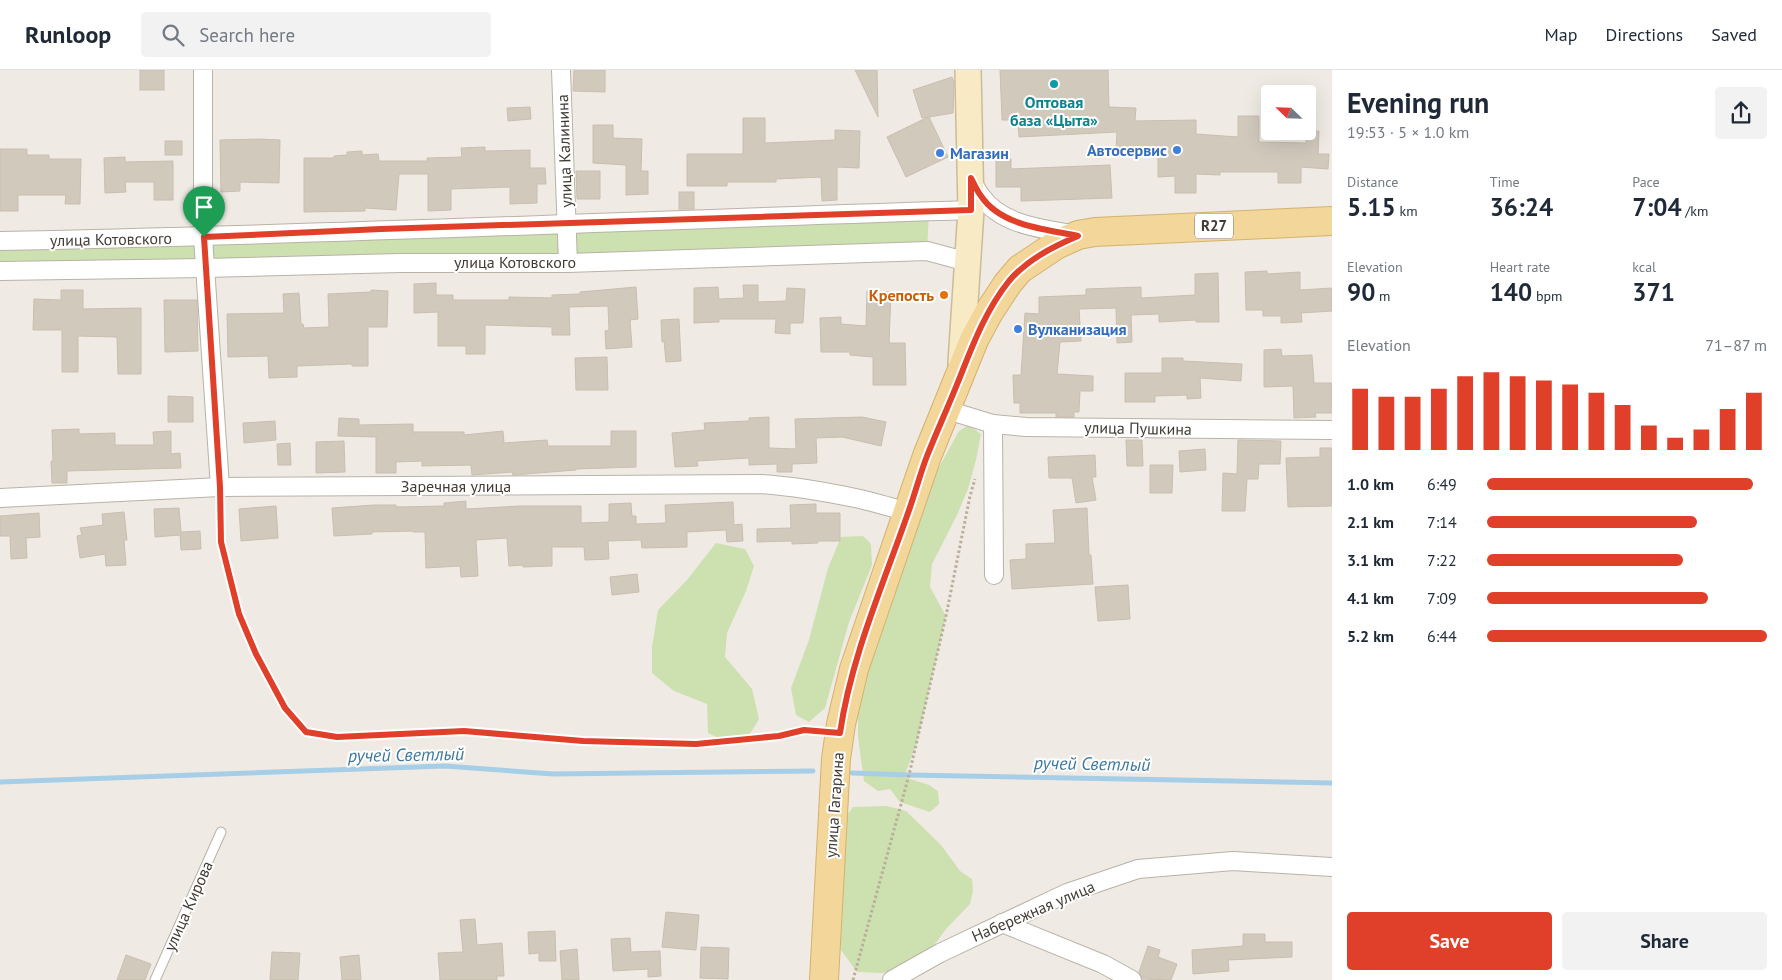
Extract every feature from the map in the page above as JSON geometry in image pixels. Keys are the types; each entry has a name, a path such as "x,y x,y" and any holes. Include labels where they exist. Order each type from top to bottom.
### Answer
{"main road":[{"name":"улица Гагарина","path":"824,980 836,759 846,698 888,567 909,513 927,456 974,340 1008,283 1020,269 1042,253 1078,236 1095,232 1332,220"}],"street":[{"path":"203,70 205,268 220,487"},
{"name":"улица Калинина","path":"562,70 568,262"},
{"path":"960,376 971,217 968,70"},
{"path":"971,178 981,196 1001,214 1016,221 1078,236"},
{"name":"улица Котовского","path":"0,241 204,237 566,223 971,217"},
{"name":"улица Котовского","path":"0,271 205,268 400,262 568,262 927,251 968,262"},
{"name":"улица Пушкина","path":"947,410 993,424 1026,427 1332,430"},
{"path":"993,424 994,575"},
{"name":"Заречная улица","path":"0,498 220,487 760,484 793,486 829,492 896,508 909,513"},
{"name":"Набережная улица","path":"892,980 940,953 1067,893 1138,870 1233,861 1332,867"},
{"path":"1002,924 1103,964 1132,980"}],"lane":[{"name":"улица Кирова","path":"155,980 221,832"}],"path":[{"path":"852,980 909,775 946,616 970,496 978,471"},
{"path":"220,487 221,542 239,614 256,654 285,708 306,732 337,737 464,731 583,741 696,744 779,736 804,730 840,733"}],"green space":[{"path":"929,211 927,251 0,271 0,241"},
{"path":"967,426 981,434 968,489 932,564 930,587 946,616 917,742 904,777 929,785 938,791 939,804 930,812 900,802 890,789 878,791 864,781 858,737 858,695 916,509 959,431"},
{"path":"863,536 871,544 872,565 849,622 825,708 809,722 796,715 791,688 809,640 828,568 841,537"},
{"path":"716,543 745,549 754,566 746,591 727,633 725,657 752,689 759,719 748,736 738,743 726,741 708,733 707,704 674,691 652,673 652,647 658,610 687,580"},
{"path":"887,806 906,811 941,845 960,871 972,879 973,891 970,904 946,929 929,952 903,969 881,973 857,972 841,950 836,889 843,820 853,807"}],"building":[{"path":"140,70 164,70 164,90 140,90"},
{"path":"574,70 605,70 605,92 573,91"},
{"path":"855,70 877,70 878,117"},
{"path":"1000,70 1108,70 1109,107 1136,108 1135,121 1196,120 1196,134 1238,137 1238,116 1259,116 1259,142 1306,143 1306,140 1316,140 1316,131 1319,131 1318,154 1329,154 1328,169 1301,167 1301,183 1278,183 1278,172 1220,172 1220,175 1196,174 1196,193 1175,193 1175,176 1158,177 1158,152 1116,150 1117,132 1019,137 1018,120 1002,120"},
{"path":"952,77 954,82 953,113 929,117 948,157 906,177 887,137 928,117 922,118 913,90"},
{"path":"530,107 531,119 508,121 507,108"},
{"path":"743,118 765,118 765,143 835,140 835,130 860,131 859,168 837,167 837,200 822,201 821,177 776,179 776,182 727,182 727,186 687,186 687,154 743,154"},
{"path":"593,125 613,125 613,138 642,139 641,171 648,171 648,194 626,195 626,165 593,163"},
{"path":"220,140 280,140 279,183 240,182 240,191 221,192"},
{"path":"165,141 182,141 182,155 165,155"},
{"path":"485,147 485,151 530,150 530,168 545,168 546,184 537,184 537,203 510,204 510,187 451,189 451,210 428,211 428,174 399,174 396,210 365,208 365,211 304,212 304,158 334,158 334,156 347,155 347,152 362,151 362,155 378,154 379,161 427,161 427,158 462,157 461,148"},
{"path":"0,149 27,149 27,155 49,155 49,159 81,159 80,204 65,204 66,195 18,195 18,211 0,211"},
{"path":"125,157 125,162 173,161 173,200 154,200 154,182 125,182 126,192 105,193 104,158"},
{"path":"996,159 1011,159 1011,169 1110,165 1112,198 1021,201 1021,187 996,187"},
{"path":"576,171 600,171 600,199 577,199"},
{"path":"679,192 694,192 694,209 679,209"},
{"path":"1267,271 1267,274 1300,272 1300,290 1332,288 1332,311 1301,313 1302,322 1281,323 1281,316 1263,316 1263,310 1246,310 1245,272"},
{"path":"1218,273 1219,322 1196,322 1196,320 1159,322 1159,314 1131,315 1132,342 1117,343 1116,308 1079,309 1081,341 1060,342 1057,374 1093,376 1093,391 1080,391 1079,412 1074,412 1074,417 1056,417 1056,413 1020,413 1020,403 1014,403 1013,375 1021,375 1025,313 1039,314 1039,297 1086,295 1086,289 1141,287 1141,298 1195,295 1195,274"},
{"path":"436,283 436,295 453,295 453,300 509,300 509,297 552,298 552,295 580,294 580,292 636,287 638,319 630,320 632,347 606,349 605,331 609,330 608,306 569,307 570,335 552,335 552,327 485,325 485,354 466,354 466,346 438,346 438,312 414,313 414,284"},
{"path":"743,285 758,285 758,302 786,301 787,288 805,289 803,323 790,323 790,334 775,333 776,319 719,319 719,322 694,323 694,288 718,287 719,299 744,298"},
{"path":"61,290 83,290 83,309 141,308 141,374 118,374 117,337 78,336 78,372 62,372 62,330 33,330 34,299 61,300"},
{"path":"371,290 388,291 387,327 368,327 368,366 352,366 352,364 297,366 297,377 269,378 268,356 228,357 227,314 284,313 283,294 299,293 301,324 303,324 304,328 329,327 328,294 371,292"},
{"path":"867,291 891,292 889,343 905,343 906,385 873,385 873,357 850,355 850,352 821,352 820,318 841,317 841,324 866,326"},
{"path":"164,300 197,300 198,351 165,352"},
{"path":"679,319 681,361 666,362 664,341 662,342 661,320"},
{"path":"1281,349 1282,356 1312,355 1314,383 1332,383 1332,413 1315,413 1316,417 1294,418 1293,386 1264,387 1264,350"},
{"path":"607,357 608,390 576,390 575,358"},
{"path":"1162,358 1183,358 1183,361 1242,364 1241,381 1200,378 1201,398 1187,399 1187,395 1155,396 1155,402 1125,402 1125,373 1162,373"},
{"path":"168,396 193,397 193,422 168,422"},
{"path":"769,417 769,448 796,449 795,419 862,417 886,422 881,446 842,437 816,438 817,463 792,464 792,472 777,472 777,464 749,465 749,458 697,461 698,466 675,467 672,433 705,430 704,423 749,421 749,418"},
{"path":"339,418 359,419 359,425 413,424 413,432 464,432 464,435 503,431 504,443 547,440 548,446 611,446 611,431 636,431 636,467 576,469 513,475 512,472 472,475 471,465 422,466 422,461 396,462 396,473 376,473 376,437 338,436"},
{"path":"275,421 276,440 244,443 243,423"},
{"path":"79,429 79,434 115,433 115,445 154,445 153,432 171,431 171,454 180,453 181,468 67,471 67,483 52,483 52,430"},
{"path":"1126,440 1142,440 1143,466 1127,466"},
{"path":"1238,440 1281,441 1280,464 1259,464 1258,479 1247,479 1245,511 1222,511 1223,473 1237,474"},
{"path":"344,441 345,472 316,473 316,442"},
{"path":"290,443 291,465 278,465 277,444"},
{"path":"1320,448 1332,448 1332,506 1288,507 1286,458 1320,457"},
{"path":"1205,449 1206,470 1180,472 1179,451"},
{"path":"1095,455 1096,477 1092,477 1096,500 1076,503 1072,478 1049,478 1048,457"},
{"path":"1150,465 1173,465 1172,493 1150,493"},
{"path":"466,501 466,509 520,506 581,506 581,523 609,522 609,504 631,503 632,516 636,516 636,524 666,523 665,505 733,502 734,525 742,524 743,541 727,542 726,530 687,532 687,547 642,548 641,540 608,541 609,559 585,560 584,547 552,547 552,566 523,567 523,565 509,566 507,538 476,540 478,576 461,577 460,566 426,568 425,532 372,532 372,534 334,536 332,508 374,505 396,505 396,507 444,506 444,503"},
{"path":"816,504 816,513 840,513 840,541 792,544 792,541 757,542 757,529 791,528 790,505"},
{"path":"276,506 278,538 241,541 239,509"},
{"path":"179,508 181,532 200,531 201,549 181,550 180,535 155,537 154,509"},
{"path":"1087,508 1089,555 1091,555 1093,584 1012,589 1010,560 1026,559 1026,544 1055,543 1053,510"},
{"path":"124,512 127,540 124,540 126,565 106,566 105,554 80,558 77,536 82,535 80,528 103,525 102,514"},
{"path":"39,513 40,537 26,538 27,558 11,559 10,536 0,536 0,516"},
{"path":"637,574 639,592 612,595 610,577"},
{"path":"1128,585 1130,619 1098,621 1095,587"},
{"path":"666,912 699,915 696,950 662,947"},
{"path":"475,919 477,945 502,943 504,976 497,976 497,980 440,980 438,953 463,952 460,920"},
{"path":"555,931 556,961 539,961 539,953 529,954 528,932"},
{"path":"1243,934 1265,934 1265,942 1292,942 1292,957 1228,960 1229,971 1193,974 1192,950 1243,946"},
{"path":"630,938 631,952 660,951 661,976 648,977 648,969 613,971 611,939"},
{"path":"1148,946 1160,950 1158,957 1177,964 1171,980 1142,979 1139,972"},
{"path":"701,947 729,948 728,979 700,978"},
{"path":"577,949 579,980 562,980 560,951"},
{"path":"272,952 300,953 298,980 270,980"},
{"path":"126,955 151,964 145,980 117,980"},
{"path":"359,955 361,980 342,980 340,957"}],"waterway":[{"name":"ручей Светлый","path":"0,782 445,766 553,774 813,771"},
{"name":"ручей Светлый","path":"852,773 1332,783"}],"place":[{"name":"Оптовая база «Цыта»","path":"1054,84"},
{"name":"Автосервис","path":"1177,150"},
{"name":"Магазин","path":"940,153"},
{"name":"Крепость","path":"944,295"},
{"name":"Вулканизация","path":"1018,329"}],"route":[{"path":"971,178 981,196 1001,214 1016,221 1040,228 1078,236 1056,245 1020,269 998,297 974,340 927,456 909,513 891,558 854,669 846,698 840,733 804,730 779,736 696,744 583,741 464,731 337,737 306,732 285,708 256,654 239,614 221,542 220,487 204,237 381,229 971,210 971,178"}]}
